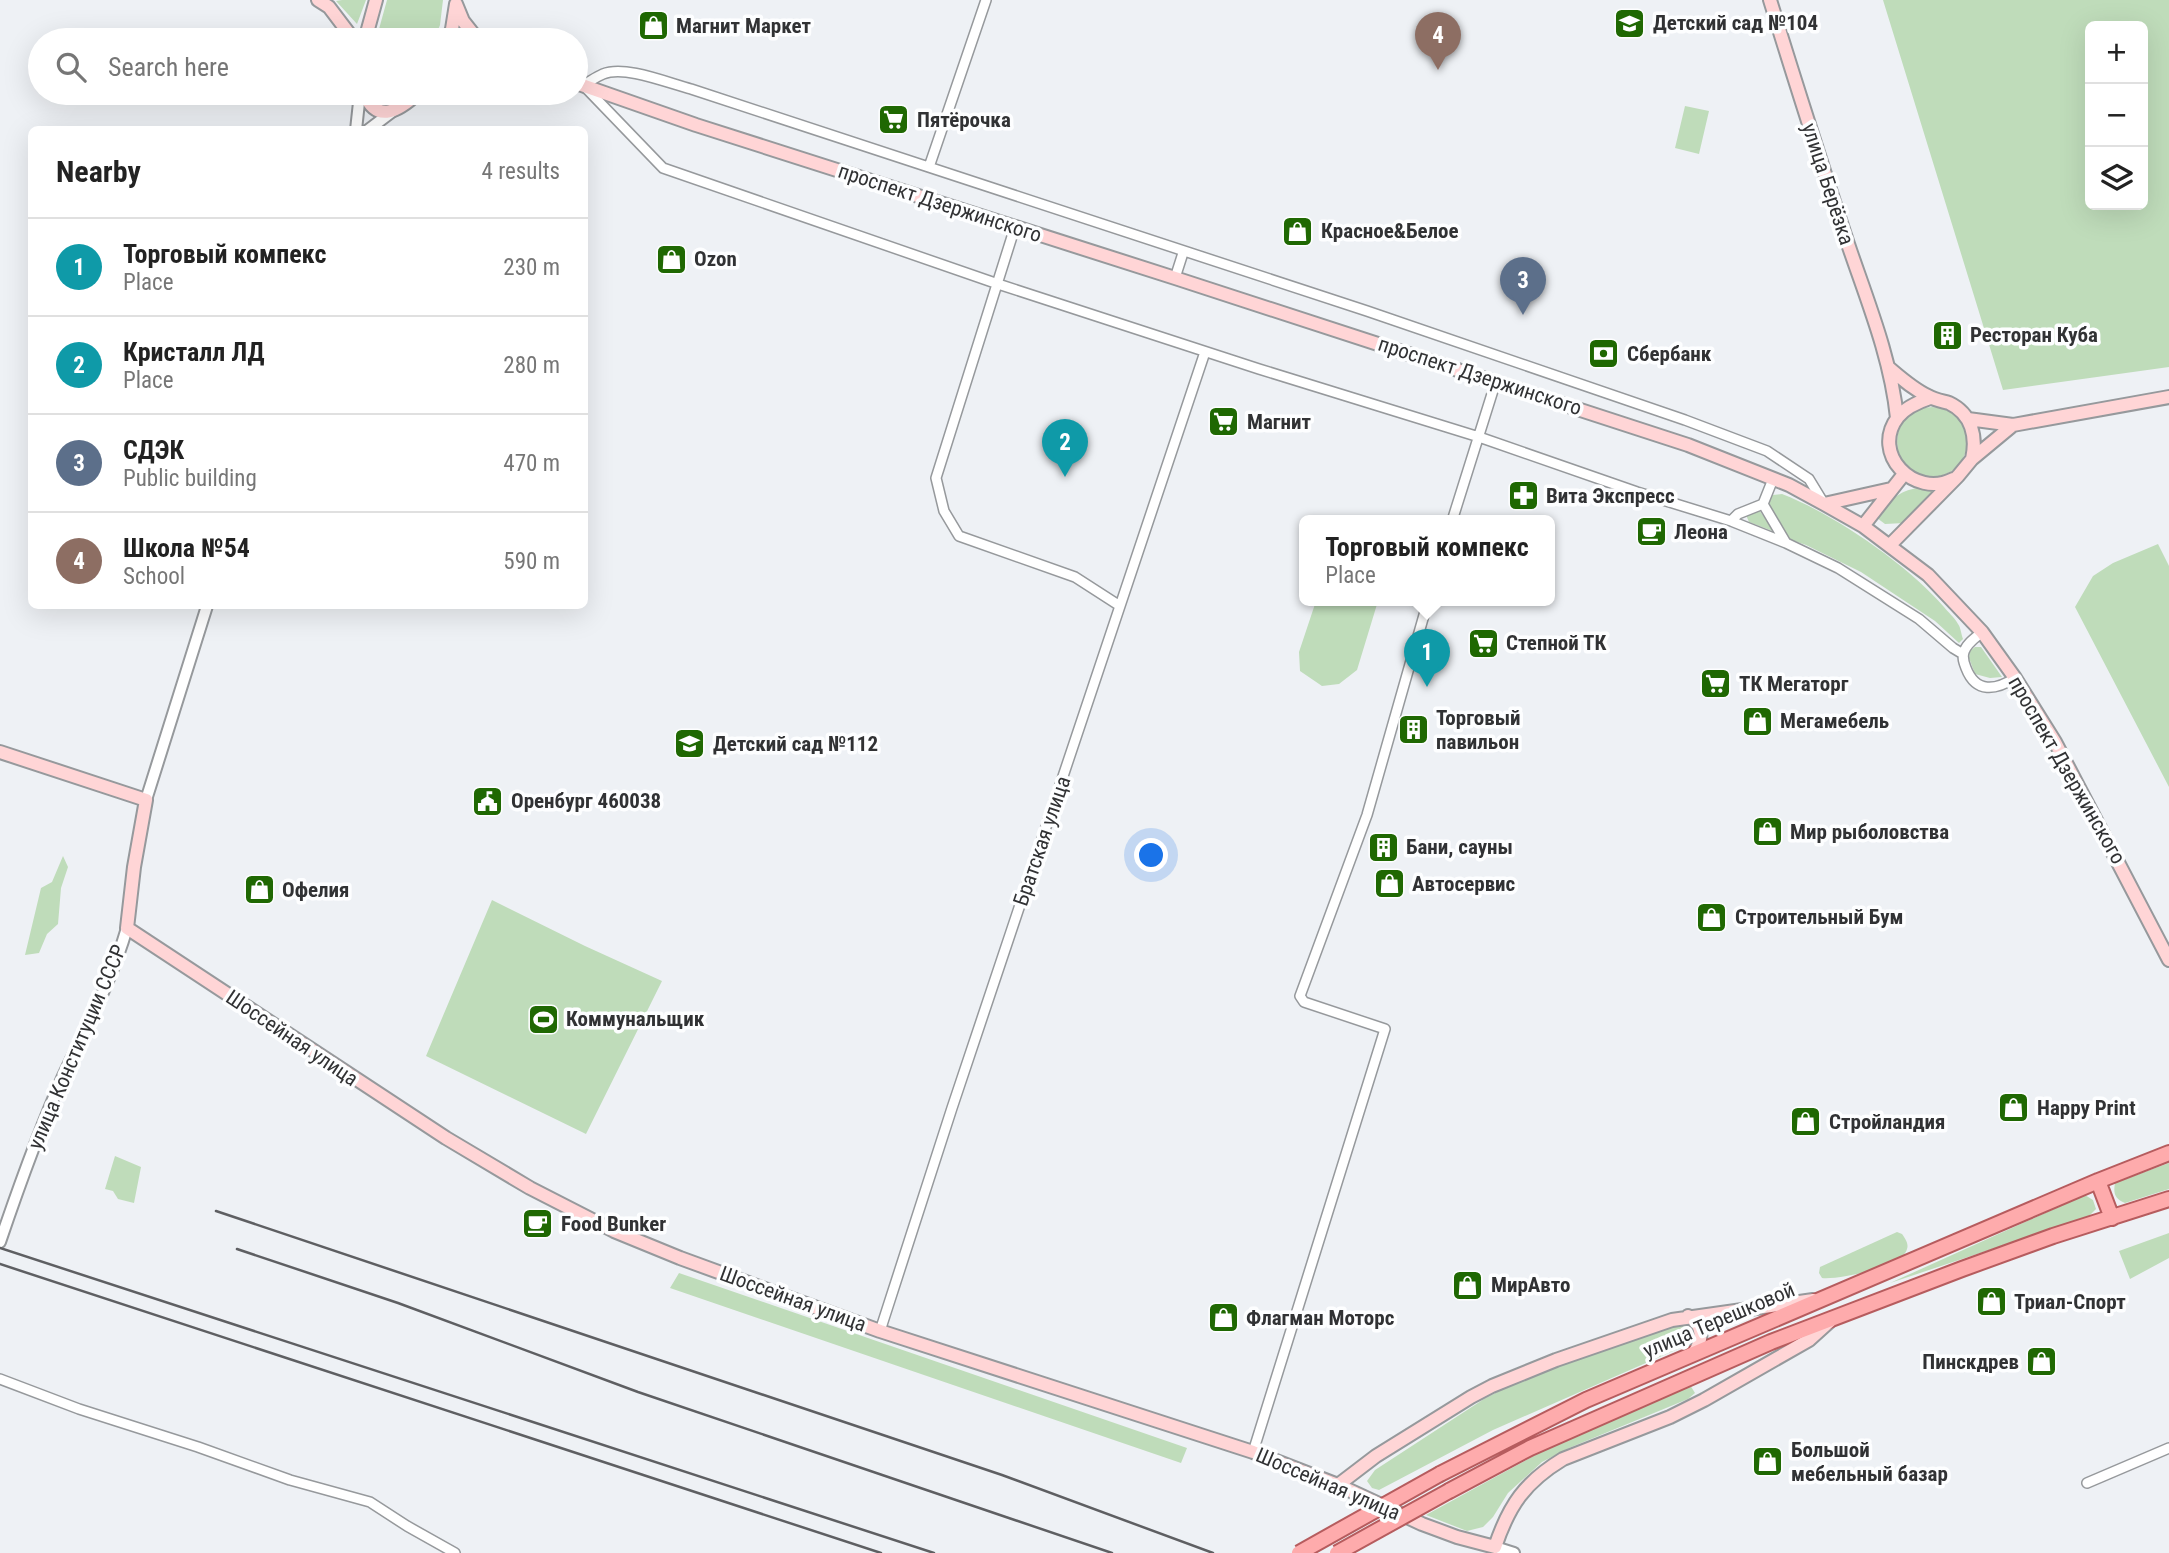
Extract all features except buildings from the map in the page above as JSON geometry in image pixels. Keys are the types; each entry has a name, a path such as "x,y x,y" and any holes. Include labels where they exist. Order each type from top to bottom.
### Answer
{"main road":[{"path":"318,0 337,16 346,28"},
{"path":"368,28 376,0"},
{"name":"улица Берёзка","path":"1770,0 1887,367 1898,418"},
{"path":"452,28 456,2"},
{"path":"456,2 469,28"},
{"name":"проспект Дзержинского","path":"588,87 696,125 1688,445 1773,479 1824,504 1863,526 1928,575 1982,632 2055,742 2169,960"},
{"path":"370,105 378,110 393,111 404,105"},
{"path":"1887,367 1910,386 1930,398 1951,404 1968,419 1975,445 1972,459"},
{"path":"1968,419 2013,425 2169,397"},
{"path":"1930,398 1912,405 1898,418 1892,429 1892,455 1903,474 1916,482 1930,485 1945,483 1958,477"},
{"path":"1890,545 1958,477 1972,459 2013,425"},
{"path":"1863,526 1903,474"},
{"path":"1824,504 1891,489"},
{"path":"0,752 146,800"},
{"name":"улица Конституции СССР","path":"127,928 146,800"},
{"name":"Шоссейная улица","path":"127,928 378,1095 530,1188 584,1217 643,1243 880,1331 1253,1452 1338,1485 1422,1524 1495,1547"},
{"name":"улица Терешковой","path":"1298,1553 1440,1474 1575,1406 2166,1153"},
{"path":"2098,1181 2112,1218"},
{"name":"улица Терешковой","path":"1337,1553 1531,1448 1771,1342 2053,1236 2169,1199"},
{"path":"1853,1286 1862,1308"},
{"path":"1338,1485 1376,1456 1471,1397 1492,1386 1609,1340 1688,1316 1824,1298"},
{"path":"1688,1316 1700,1330 1700,1345 1694,1353"},
{"path":"1495,1547 1503,1522 1519,1496 1547,1469 1563,1459 1670,1417 1704,1400 1809,1340 1833,1319"},
{"path":"1699,1374 1710,1386 1710,1392 1704,1400"}],"street":[{"path":"929,167 986,0"},
{"path":"588,80 605,73 642,75 1444,337 1767,451 1809,479 1824,504"},
{"path":"588,93 663,168 998,284 1479,437 1637,492 1731,521 1838,568 1919,619 1963,654"},
{"path":"357,126 360,105"},
{"path":"373,126 393,111"},
{"path":"1015,227 936,478 944,511 959,536 1075,577 1120,606"},
{"path":"1175,278 1184,253"},
{"name":"Братская улица","path":"880,1331 1205,352"},
{"path":"1454,515 1496,381"},
{"path":"1731,521 1738,514 1763,504 1773,479"},
{"path":"1763,504 1786,543"},
{"path":"1253,1452 1385,1029 1304,1002 1300,996 1367,815 1427,606"},
{"name":"улица Конституции СССР","path":"146,800 206,609"},
{"path":"1982,632 1967,645 1963,654 1968,674 1982,687 2003,686 2015,678"},
{"name":"улица Конституции СССР","path":"0,1242 40,1128 110,978 127,928"},
{"path":"0,1379 79,1409 290,1480 370,1502 407,1527 455,1553"},
{"path":"2087,1483 2169,1448"},
{"name":"Шоссейная улица","path":"1495,1547 1514,1553"}],"green space":[{"path":"366,0 357,24 336,1"},
{"path":"387,0 443,0 439,28 379,28"},
{"path":"1883,0 2169,0 2169,367 2003,390"},
{"path":"1685,106 1709,111 1699,154 1675,148"},
{"path":"1932,407 1957,417 1967,442 1957,467 1932,477 1907,467 1897,442 1907,417"},
{"path":"1917,488 1934,491 1904,523 1885,524 1877,518 1898,495"},
{"path":"1782,494 1847,527 1911,574 1951,615 1959,626 1963,639 1959,643 1935,621 1861,572 1786,538 1767,506 1773,495"},
{"path":"1759,510 1775,532 1749,522 1746,515"},
{"path":"2158,544 2169,566 2169,787 2075,607 2093,576 2113,563"},
{"path":"1314,606 1376,606 1357,670 1339,684 1322,686 1300,671 1299,652"},
{"path":"1981,647 2002,677 1990,678 1975,674 1969,658 1970,651"},
{"path":"63,856 68,867 61,888 58,924 47,934 39,953 25,955 41,888 52,882"},
{"name":"Коммунальщик","path":"492,900 662,981 586,1134 426,1056"},
{"path":"115,1156 141,1167 134,1203 118,1199 113,1191 105,1189"},
{"path":"2169,1163 2169,1189 2125,1203 2116,1196 2115,1183"},
{"path":"2085,1195 2093,1200 2096,1209 2088,1217 1890,1283"},
{"path":"1897,1232 1902,1234 1907,1247 1903,1255 1883,1267 1841,1277 1822,1278 1819,1273 1820,1267"},
{"path":"2169,1233 2169,1258 2130,1279 2119,1251"},
{"path":"679,1273 1187,1448 1181,1463 670,1288"},
{"path":"1674,1325 1685,1325 1692,1332 1688,1341 1680,1348 1493,1430 1379,1490 1372,1488 1367,1481 1375,1470 1484,1399 1523,1379"},
{"path":"1690,1385 1695,1393 1688,1399 1569,1448 1542,1462 1508,1493 1493,1517 1483,1527 1467,1531 1426,1515 1572,1435"}],"railway":[{"path":"216,1211 1002,1475 1213,1553"},
{"path":"0,1248 934,1553"},
{"path":"237,1249 398,1303 638,1392 1112,1553"},
{"path":"0,1264 881,1553"}],"place":[{"name":"Детский сад №104","path":"1630,23"},
{"name":"Магнит Маркет","path":"653,26"},
{"name":"Школа №54","path":"1438,70"},
{"name":"Пятёрочка","path":"894,120"},
{"name":"Красное&Белое","path":"1298,231"},
{"name":"Ozon","path":"671,259"},
{"name":"СДЭК","path":"1523,315"},
{"name":"Ресторан Куба","path":"1947,335"},
{"name":"Сбербанк","path":"1604,354"},
{"name":"Магнит","path":"1224,422"},
{"name":"Кристалл ЛД","path":"1065,477"},
{"name":"Вита Экспресс","path":"1523,496"},
{"name":"Леона","path":"1651,532"},
{"name":"Степной ТК","path":"1483,643"},
{"name":"ТК Мегаторг","path":"1716,684"},
{"name":"Торговый компекс","path":"1427,687"},
{"name":"Мегамебель","path":"1757,721"},
{"name":"Торговый павильон","path":"1413,730"},
{"name":"Детский сад №112","path":"690,744"},
{"name":"Оренбург 460038","path":"488,801"},
{"name":"Мир рыболовства","path":"1767,832"},
{"name":"Бани, сауны","path":"1383,847"},
{"name":"Автосервис","path":"1389,884"},
{"name":"Офелия","path":"259,890"},
{"name":"Строительный Бум","path":"1712,917"},
{"name":"Коммунальщик","path":"543,1019"},
{"name":"Happy Print","path":"2014,1108"},
{"name":"Стройландия","path":"1806,1122"},
{"name":"Food Bunker","path":"538,1224"},
{"name":"МирАвто","path":"1468,1285"},
{"name":"Триал-Спорт","path":"1991,1302"},
{"name":"Флагман Моторс","path":"1223,1318"},
{"name":"Пинскдрев","path":"2042,1362"},
{"name":"Большой мебельный базар","path":"1768,1462"}]}
